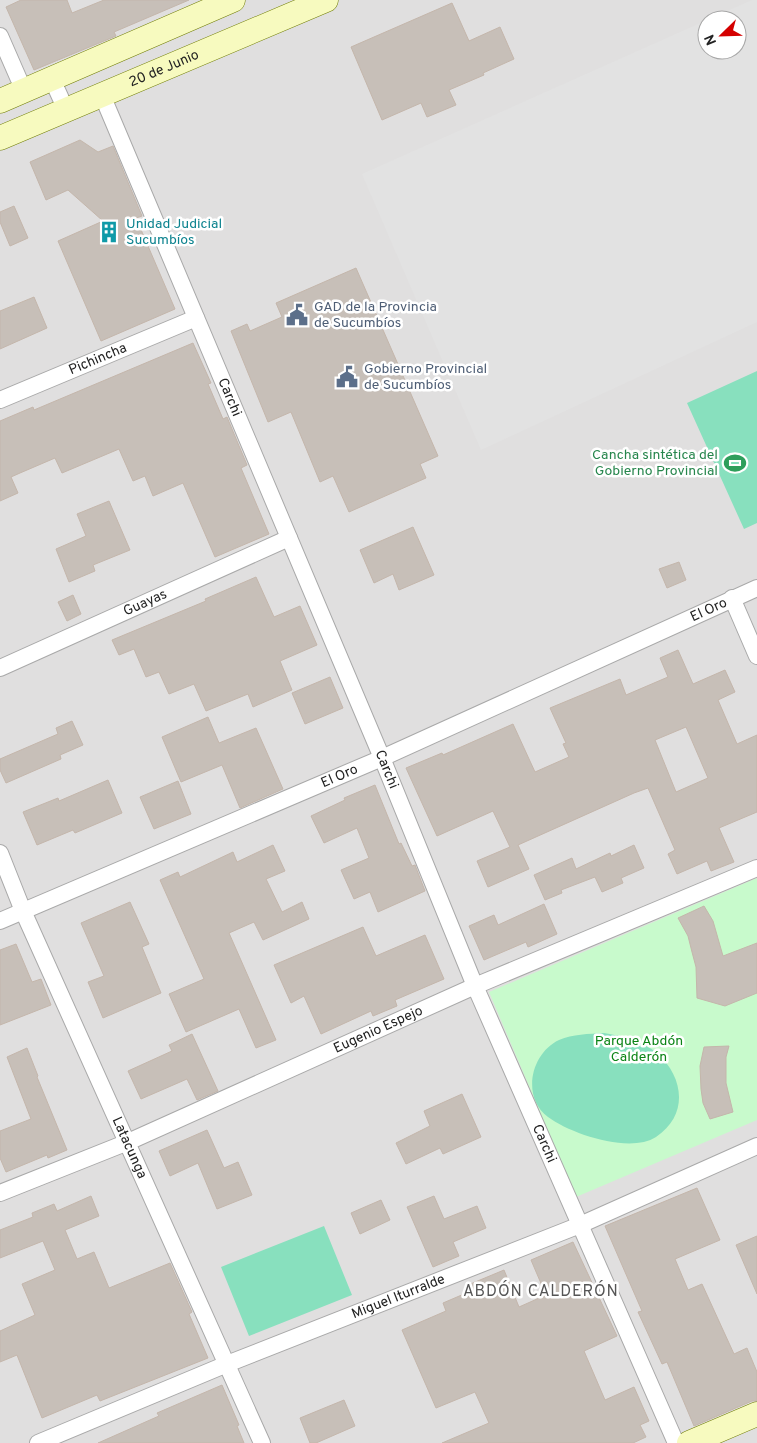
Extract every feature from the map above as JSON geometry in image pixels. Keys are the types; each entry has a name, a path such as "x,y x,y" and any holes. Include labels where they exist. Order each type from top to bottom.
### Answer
{"street":[{"path":"0,101 233,0"},
{"name":"20 de Junio","path":"0,138 326,0"},
{"path":"0,36 24,91"},
{"path":"52,78 66,110"},
{"name":"Carchi","path":"102,95 382,758 476,986 676,1443"},
{"name":"Pichincha","path":"0,400 196,318"},
{"name":"Guayas","path":"0,668 289,538"},
{"name":"El Oro","path":"0,921 382,758 757,588"},
{"path":"732,598 757,656"},
{"name":"Latacunga","path":"0,853 23,911 262,1443"},
{"name":"Eugenio Espejo","path":"0,1193 128,1142 476,986 757,868"},
{"name":"Miguel Iturralde","path":"38,1443 227,1364 580,1225 757,1146"},
{"path":"689,1443 757,1414"}],"shaded area":[{"path":"0,0 757,0 757,1443 0,1443"},
{"path":"752,0 757,0 757,322 481,450 362,174 697,24 697,60 747,60 747,10 730,10"}],"green space":[{"name":"Cancha sintética del Gobierno Provincial","path":"757,371 757,523 744,529 687,403"},
{"name":"Parque Abdón Calderón","path":"757,878 757,1120 576,1197 489,992"},
{"path":"604,1033 645,1045 657,1053 673,1073 679,1096 674,1118 667,1128 656,1137 645,1142 616,1143 571,1130 548,1117 534,1098 532,1087 536,1065 549,1046 559,1040 570,1037"},
{"path":"324,1226 352,1295 249,1336 221,1267"}],"building":[{"path":"21,0 67,0 72,13 104,0 189,0 114,32 116,36 34,70 6,7"},
{"path":"452,3 469,41 500,27 514,59 483,73 484,75 449,90 456,105 427,117 421,103 382,120 351,47"},
{"name":"Unidad Judicial Sucumbíos","path":"80,140 98,152 113,146 142,216 136,218 175,309 101,341 58,241 103,221 68,190 46,200 30,162"},
{"path":"14,206 28,238 10,246 0,222 0,212"},
{"name":"Gobierno Provincial de Sucumbíos","path":"356,268 438,456 420,464 426,478 349,512 333,476 320,482 291,412 268,422 231,331 247,324 250,331 282,317 276,303"},
{"path":"34,297 47,328 0,349 0,311"},
{"path":"193,343 211,383 208,384 223,419 227,417 247,465 241,468 269,534 215,557 183,483 153,496 145,476 133,481 119,449 62,473 55,458 20,473 11,477 18,493 0,501 0,421 33,407 34,410"},
{"path":"109,501 130,550 93,565 95,571 69,582 56,549 86,536 77,514"},
{"path":"413,527 434,575 399,590 393,574 374,583 360,550"},
{"path":"679,562 686,580 667,588 659,569"},
{"path":"256,577 274,617 300,606 317,645 280,661 292,690 253,707 248,694 206,711 194,684 169,694 159,672 146,677 134,649 119,655 112,640 206,601 205,599"},
{"path":"73,595 81,614 67,621 58,602"},
{"path":"678,650 693,684 725,670 735,692 718,700 737,744 757,735 757,812 719,828 734,862 711,871 707,861 677,874 668,854 675,850 648,788 518,845 529,869 488,887 477,861 510,847 493,811 437,836 406,768 442,753 443,755 513,724 535,772 569,757 563,744 566,743 550,708 620,679 626,695 668,677 660,658","holes":["686,727 708,778 676,792 655,740"]},
{"path":"330,677 343,708 305,724 292,693"},
{"path":"208,717 219,743 256,728 283,789 240,808 222,765 181,782 162,737"},
{"path":"72,721 83,745 60,755 61,759 6,783 0,770 0,759 58,734 56,728"},
{"path":"108,780 122,813 75,833 73,830 37,845 23,812 58,798 59,801"},
{"path":"178,781 191,814 154,829 140,797"},
{"path":"375,785 399,844 401,843 412,866 415,865 425,891 378,912 370,892 354,899 341,870 369,858 357,828 324,843 311,816 345,800 344,798"},
{"path":"273,845 285,871 266,879 282,912 302,902 309,919 263,940 254,922 229,933 276,1040 256,1048 239,1009 186,1032 169,994 204,979 160,880 178,872 180,877 233,852 237,862"},
{"path":"634,845 644,868 621,878 623,883 602,892 595,877 561,890 562,893 545,900 534,875 572,858 576,869 610,853 611,856"},
{"path":"130,902 149,944 142,947 161,993 103,1018 88,982 104,976 81,923"},
{"path":"544,904 557,934 528,947 526,942 484,960 469,926 494,915 498,925"},
{"path":"704,906 713,921 723,956 757,943 757,993 725,1006 697,998 696,967 688,936 678,918"},
{"path":"363,927 376,956 425,935 444,979 395,1000 397,1006 373,1016 371,1011 321,1034 304,996 291,1003 274,965"},
{"path":"16,944 32,982 41,979 51,1005 0,1025 0,950"},
{"path":"192,1034 218,1091 197,1100 187,1079 141,1099 128,1071 172,1051 169,1045"},
{"path":"729,1046 726,1057 726,1083 733,1112 710,1119 703,1103 701,1089 700,1066 704,1047"},
{"path":"27,1048 67,1150 48,1158 47,1155 6,1172 0,1158 0,1131 31,1119 7,1057"},
{"path":"462,1094 481,1137 443,1154 440,1148 406,1164 396,1143 430,1126 424,1111"},
{"path":"207,1130 224,1168 238,1162 252,1195 217,1209 198,1163 170,1176 159,1151"},
{"path":"697,1188 720,1240 675,1259 688,1290 702,1284 734,1354 747,1348 757,1372 757,1401 752,1401 694,1426 667,1362 662,1364 638,1312 642,1311 605,1226"},
{"path":"91,1196 99,1216 65,1230 77,1259 94,1252 109,1288 170,1263 192,1312 189,1314 208,1358 100,1401 97,1395 42,1418 17,1355 0,1362 0,1331 35,1315 22,1284 55,1270 43,1241 0,1258 0,1230 33,1217 32,1213 54,1204 57,1211"},
{"path":"434,1196 444,1219 477,1206 486,1228 453,1242 459,1256 433,1267 407,1207"},
{"path":"381,1200 390,1220 360,1234 351,1213"},
{"path":"757,1236 757,1294 736,1245"},
{"path":"573,1242 617,1336 584,1351 605,1400 634,1387 649,1421 640,1425 646,1437 633,1443 442,1443 489,1423 475,1392 436,1408 402,1330 446,1311 443,1303 471,1291 468,1285 504,1270 519,1307 546,1295 531,1260"},
{"path":"222,1385 239,1425 237,1426 244,1443 98,1443 159,1416 157,1413"},
{"path":"344,1400 355,1426 316,1443 310,1443 300,1418"}],"place":[{"name":"Unidad Judicial Sucumbíos","path":"109,232"},
{"name":"GAD de la Provincia de Sucumbíos","path":"297,315"},
{"name":"Gobierno Provincial de Sucumbíos","path":"347,377"},
{"name":"Cancha sintética del Gobierno Provincial","path":"735,463"}],"district":[{"name":"ABDÓN CALDERÓN","path":"541,1292"}]}
